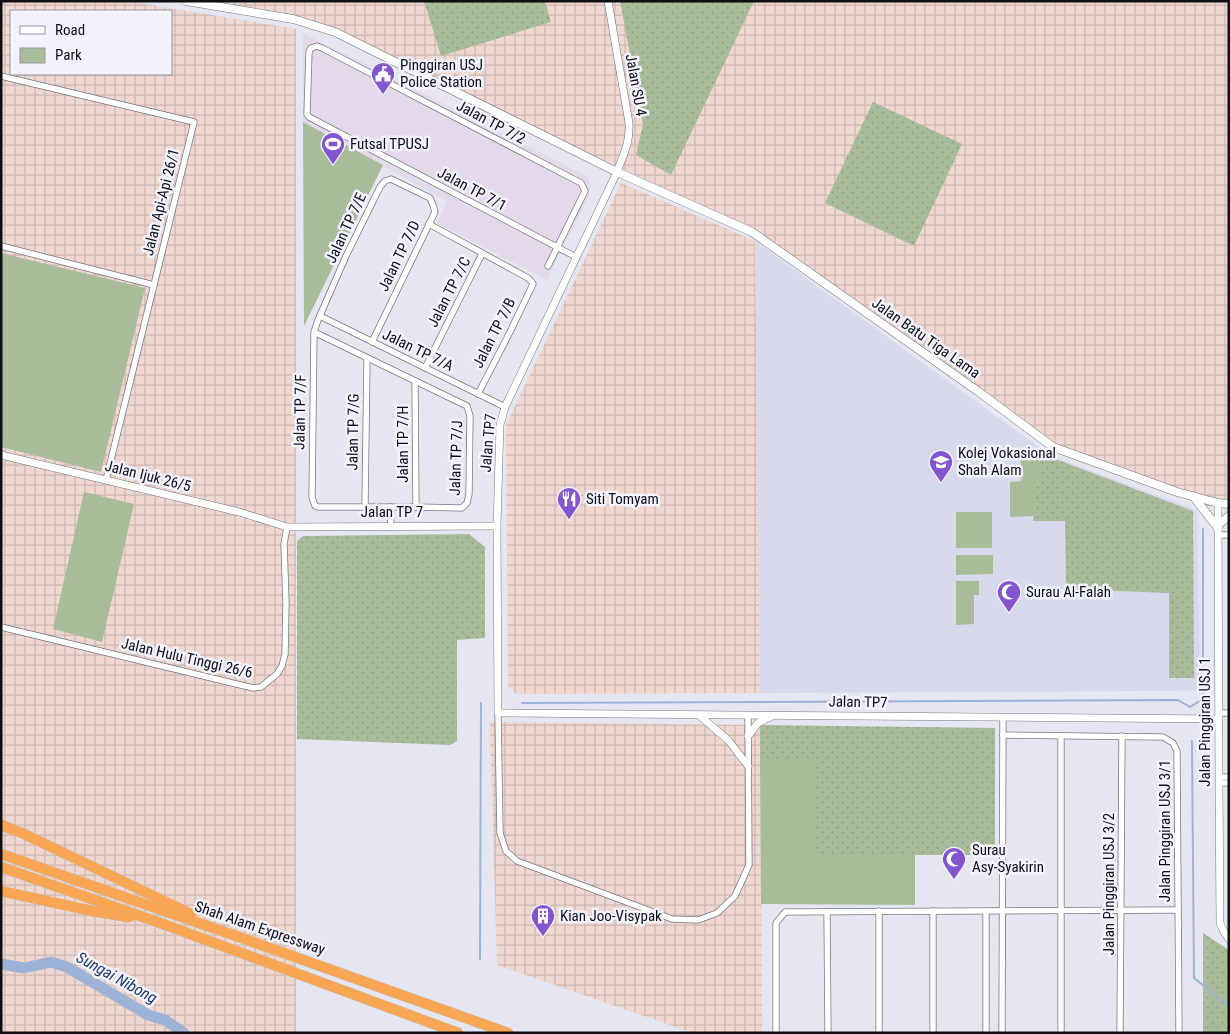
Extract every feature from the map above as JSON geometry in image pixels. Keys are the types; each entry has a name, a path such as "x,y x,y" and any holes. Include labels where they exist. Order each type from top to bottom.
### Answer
{"highway":[{"path":"1,825 22,833 239,936"},
{"name":"Shah Alam Expressway","path":"1,854 239,936 508,1033"},
{"name":"Shah Alam Expressway","path":"1,867 157,922 458,1033"},
{"path":"1,891 92,911 157,922"}],"main road":[{"name":"Jalan Batu Tiga Lama","path":"186,1 294,19 335,32 617,172 752,232 979,392 1053,447 1177,492 1229,504"},
{"path":"1193,496 1218,530 1229,516"}],"street":[{"name":"Jalan SU 4","path":"608,1 630,133 628,144 617,172"},
{"name":"Jalan TP 7/2","path":"308,52 313,46 322,48 581,183 585,191 548,266"},
{"name":"Jalan TP 7/1","path":"308,52 307,114 309,118 576,257"},
{"name":"Jalan Api-Api 26/1","path":"1,76 194,122 106,480"},
{"name":"Jalan TP7","path":"617,172 505,407 500,425 498,713 500,833 506,851 517,861 672,919 698,920 717,913 735,896 749,864 748,715"},
{"name":"Jalan TP 7/E","path":"320,316 346,256 380,187 385,181 392,179 414,189"},
{"name":"Jalan TP 7/D","path":"372,342 435,212 430,198 414,189"},
{"path":"429,224 482,254"},
{"path":"1,246 154,285"},
{"name":"Jalan TP 7/B","path":"478,394 532,284 532,281 528,278 482,254"},
{"name":"Jalan TP 7/C","path":"425,368 482,254"},
{"name":"Jalan TP 7/F","path":"320,316 314,332 312,497 318,507 365,506"},
{"name":"Jalan TP 7/A","path":"320,316 505,407"},
{"path":"314,332 415,381"},
{"name":"Jalan TP 7/G","path":"365,506 367,358"},
{"name":"Jalan TP 7/J","path":"415,381 467,406 470,416 469,494 467,503 462,508 416,506"},
{"name":"Jalan TP 7/H","path":"415,381 416,506"},
{"name":"Jalan Ijuk 26/5","path":"1,455 239,512 287,527"},
{"name":"Jalan Pinggiran USJ 1","path":"1218,503 1220,923 1229,938"},
{"path":"365,506 416,506"},
{"path":"390,507 391,526"},
{"name":"Jalan TP 7","path":"287,527 498,526"},
{"name":"Jalan Hulu Tinggi 26/6","path":"1,627 253,688 261,687 282,666 285,654 284,544 287,527"},
{"path":"1218,530 1229,535"},
{"path":"1219,716 1229,712"},
{"name":"Jalan TP7","path":"498,713 1003,718 1219,716"},
{"path":"699,715 729,741 748,766"},
{"path":"748,736 758,723 772,715"},
{"path":"1002,1033 1003,718"},
{"name":"Jalan Pinggiran USJ 3/1","path":"1003,735 1164,737 1173,743 1177,750 1179,1033"},
{"path":"1061,736 1061,1033"},
{"name":"Jalan Pinggiran USJ 3/2","path":"1120,1033 1122,736"},
{"path":"1219,780 1229,777"},
{"path":"1219,780 1229,783"},
{"path":"776,1033 776,923 785,912 1177,910"},
{"path":"933,911 933,1033"},
{"path":"986,911 986,1033"},
{"path":"827,912 828,1033"},
{"path":"879,912 879,1033"}],"shaded area":[{"path":"1,1 127,1 296,29 296,1033 1,1033"},
{"path":"192,1 1229,1 1229,508 1207,506 1051,449 774,242 755,231 296,16"},
{"path":"303,33 589,177 590,194 547,280 437,223 447,201 303,122"},
{"path":"621,183 755,241 760,693 516,694 508,686 506,425"},
{"name":"Kolej Vokasional Shah Alam","path":"755,241 1051,456 1197,510 1200,690 760,693"},
{"path":"490,722 760,725 762,1033 693,1033 497,965"}],"green space":[{"path":"424,1 545,1 551,22 441,56"},
{"path":"620,1 754,1 671,175 636,155 643,124"},
{"path":"873,102 962,144 914,246 825,203"},
{"path":"303,122 383,165 304,326"},
{"path":"1,253 145,288 101,472 1,447"},
{"path":"1050,457 1193,511 1194,678 1169,678 1169,593 1066,589 1065,521 1033,521 1033,481 1038,481 1038,458"},
{"path":"1021,458 1038,458 1038,481 1033,482 1033,516 1010,517 1010,482 1021,481"},
{"path":"84,492 134,504 102,642 53,629"},
{"path":"956,512 992,512 992,548 956,548"},
{"path":"469,534 485,547 485,638 457,640 457,741 450,745 297,739 297,541 303,536"},
{"path":"956,555 993,555 993,574 956,575"},
{"path":"956,581 979,581 979,595 974,595 974,624 956,625"},
{"path":"760,725 995,728 995,855 815,855 815,762 760,761"},
{"path":"760,761 815,761 815,855 915,855 915,905 761,904"},
{"path":"1203,933 1229,950 1229,1033 1203,1033"}],"waterway":[{"path":"522,703 1178,700 1190,707 1203,699 1203,529"},
{"path":"480,959 481,703"},
{"path":"1192,741 1194,978 1229,1006"},
{"name":"Sungai Nibong","path":"1,964 24,968 51,962 67,967 148,1015 165,1020 184,1033"}],"place":[{"name":"Pinggiran USJ Police Station","path":"383,95"},
{"name":"Futsal TPUSJ","path":"333,165"},
{"name":"Kolej Vokasional Shah Alam","path":"941,483"},
{"name":"Siti Tomyam","path":"569,520"},
{"name":"Surau Al-Falah","path":"1009,613"},
{"name":"Surau Asy-Syakirin","path":"954,880"},
{"name":"Kian Joo-Visypak","path":"543,937"}]}
